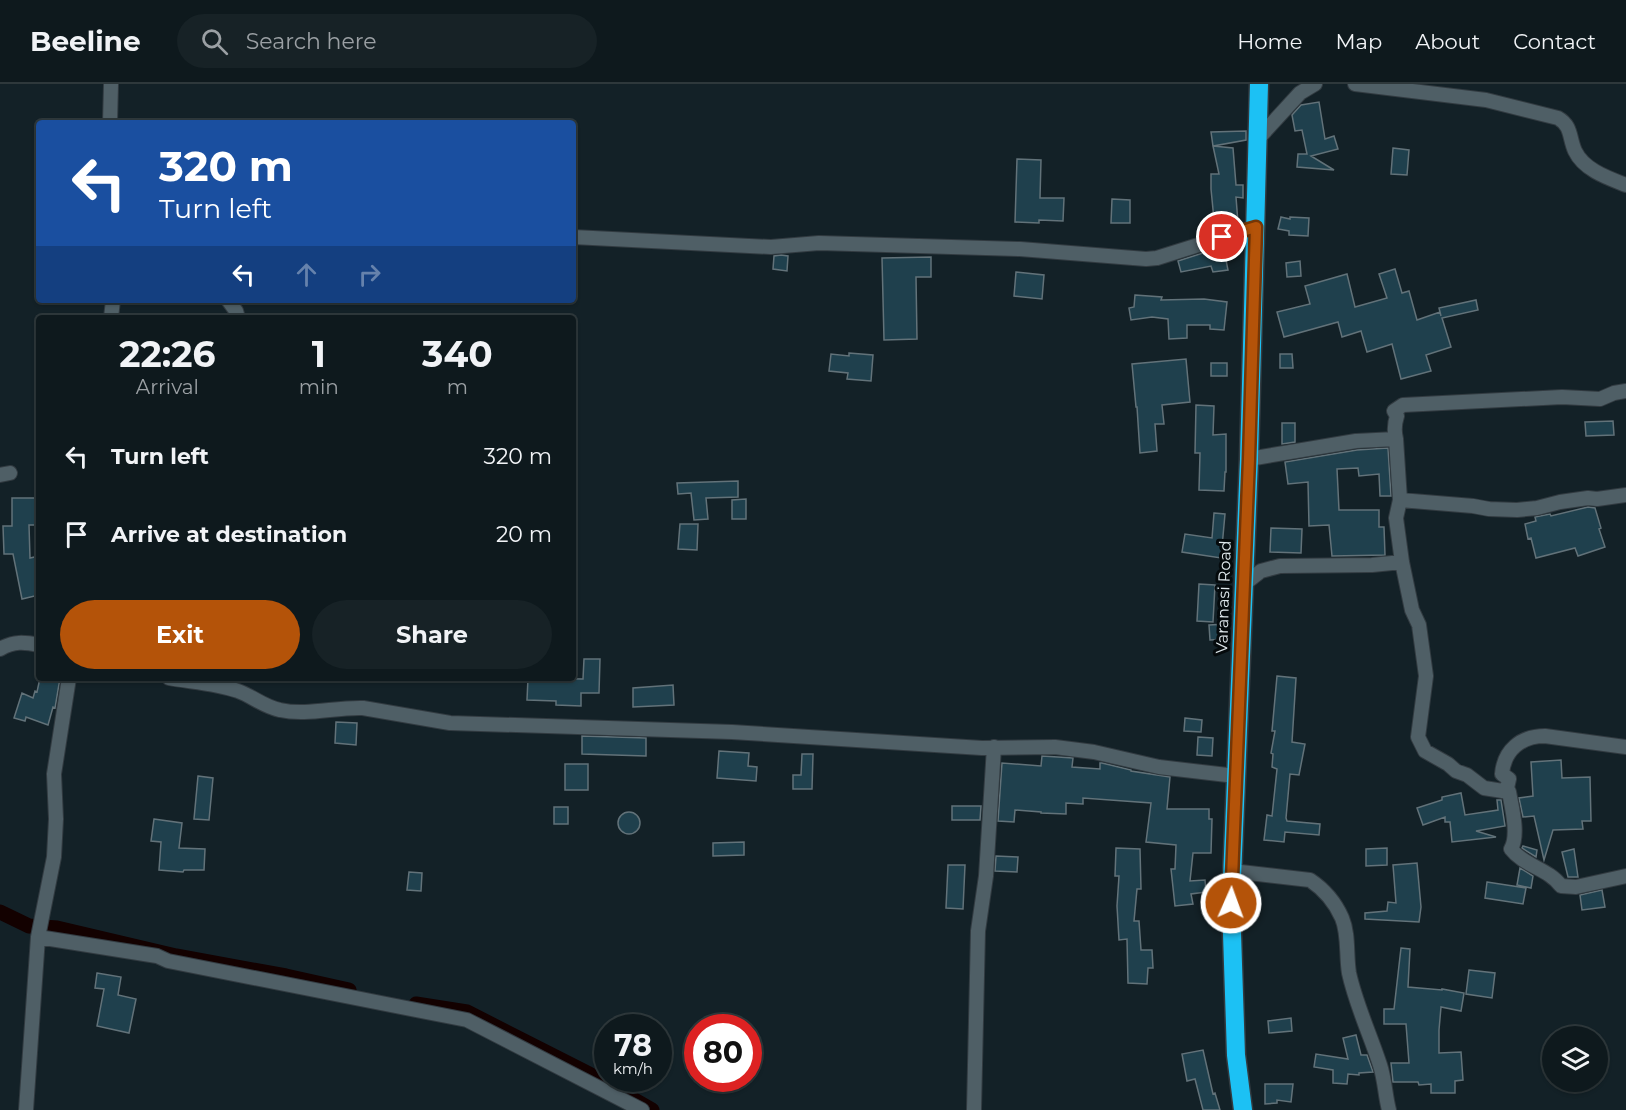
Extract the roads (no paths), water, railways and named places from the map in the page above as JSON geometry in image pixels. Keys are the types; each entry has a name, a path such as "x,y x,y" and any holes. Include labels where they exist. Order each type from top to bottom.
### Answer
{"highway":[{"name":"Varanasi Road","path":"1243,1110 1236,1055 1231,944 1232,871 1249,459 1258,84"}],"street":[{"path":"110,120 111,84"},
{"path":"1256,141 1300,93 1315,84"},
{"path":"1355,84 1486,100 1558,118 1570,129 1575,150 1581,159 1600,175 1626,185"},
{"path":"576,237 764,247 819,243 1020,249 1061,251 1137,260 1157,258 1256,227"},
{"path":"1509,792 1484,788 1467,775 1430,755 1425,751 1418,737 1426,676 1419,625 1412,610 1396,518 1400,500 1394,432 1397,416 1394,411 1402,405 1562,397 1600,399 1626,391"},
{"path":"1249,459 1356,441 1396,439"},
{"path":"1400,500 1516,510 1588,498 1626,495"},
{"path":"1243,585 1261,571 1280,566 1402,562"},
{"path":"0,649 18,642 36,645"},
{"path":"26,1110 38,937 54,857 56,819 54,774 69,681"},
{"path":"203,681 237,684 272,708 290,711 363,708 450,723 732,732 982,748 1055,747 1075,749 1159,767 1236,776"},
{"path":"1626,747 1534,736 1517,743 1506,758 1502,774 1509,779 1507,788 1514,835 1514,844 1511,849 1516,856 1551,876 1561,886 1576,887 1626,876"},
{"path":"974,1110 978,931 986,876 994,747"},
{"path":"1232,871 1310,880 1329,896 1337,908 1344,922 1347,963 1351,981 1385,1080 1389,1110"},
{"path":"38,937 157,956 168,961 467,1020 642,1110"}],"waterway":[{"path":"0,912 29,926 57,928 176,956 349,990"},
{"path":"416,1004 467,1012 589,1074 652,1110"}]}
